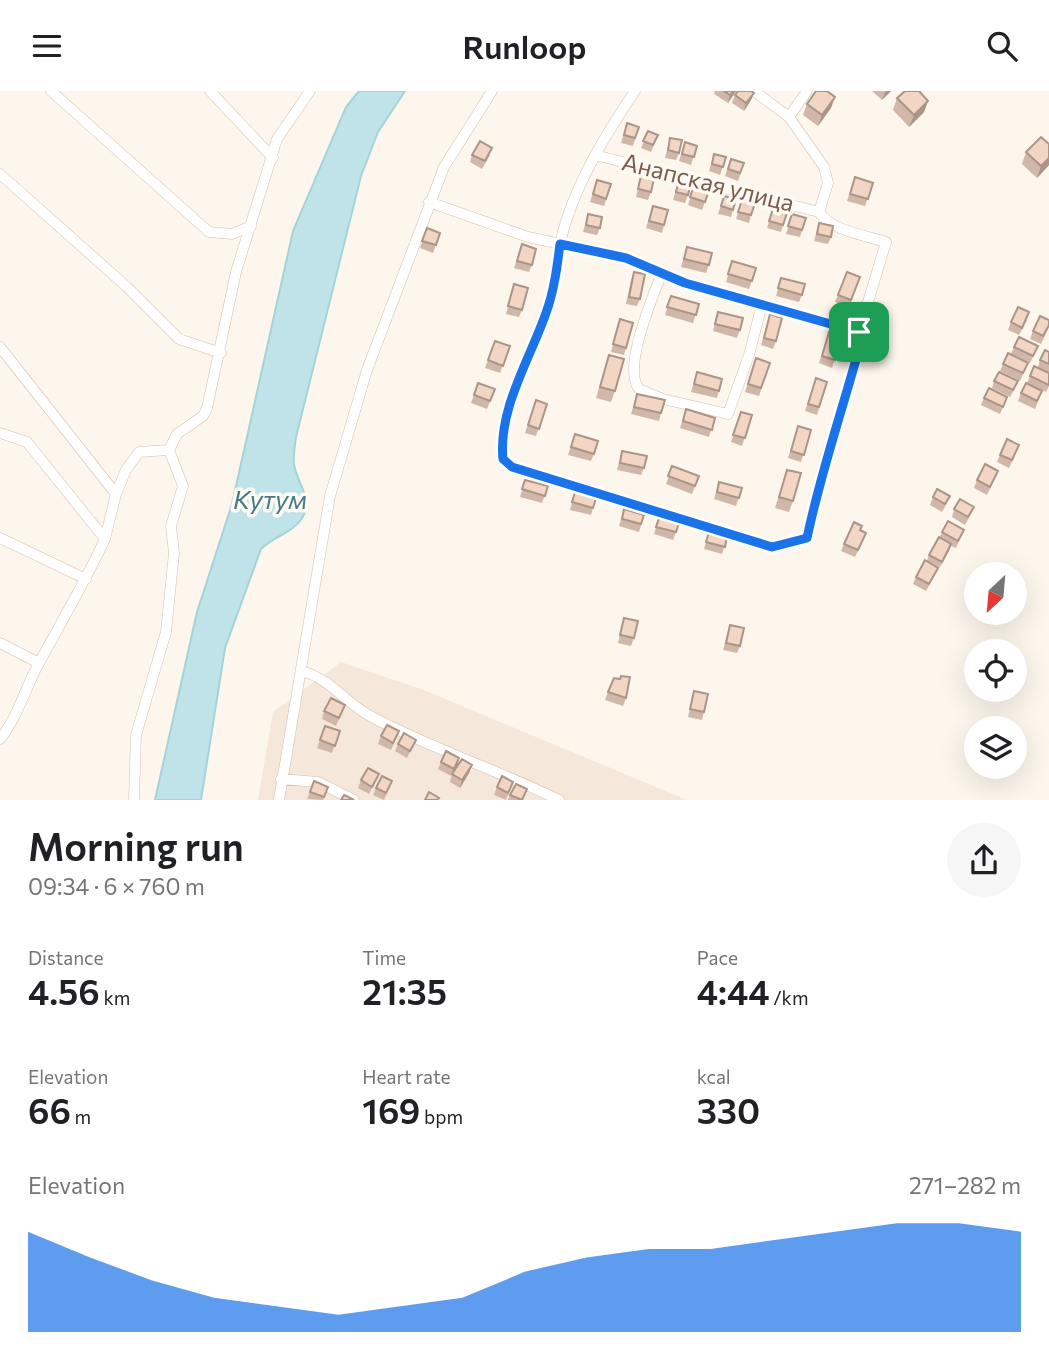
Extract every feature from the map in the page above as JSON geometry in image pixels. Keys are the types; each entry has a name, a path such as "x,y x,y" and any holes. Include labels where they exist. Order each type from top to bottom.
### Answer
{"street":[{"path":"51,91 209,232 232,234 251,226"},
{"path":"210,91 273,157"},
{"path":"169,450 182,428 202,416 221,353 236,272 277,139 310,91"},
{"path":"278,800 330,496 367,370 429,202 458,141 492,91"},
{"path":"429,202 527,237 560,244 626,258 685,283 859,332 862,338 830,457 817,489 807,538 772,547 512,467 503,459 501,443 521,373 554,288 560,244 595,155 635,91"},
{"path":"754,91 789,117 828,174 819,212"},
{"path":"789,117 807,91"},
{"name":"Анапская улица","path":"595,155 819,212 824,220 835,226 886,242 859,332"},
{"path":"0,174 127,287 179,339 221,353"},
{"path":"662,272 646,319 634,374 639,389 663,399 721,415 728,414 749,355 762,303"},
{"path":"0,347 116,494"},
{"path":"0,433 27,442 105,539"},
{"path":"0,739 9,728 39,663 105,539 116,494 126,470 139,452 169,450"},
{"path":"134,800 136,735 166,632 174,553 171,526 183,486 169,450"},
{"path":"0,538 86,579"},
{"path":"0,643 39,663"},
{"path":"301,671 324,679 343,700 376,720 559,800"},
{"path":"281,779 318,782 354,800"}],"shaded area":[{"path":"341,662 424,690 687,800 258,800 273,712"}],"water":[{"name":"Кутум","path":"359,91 405,91 378,132 361,176 296,437 294,464 306,499 304,513 296,526 261,549 225,648 201,800 155,800 197,612 232,504 293,231 346,107"}],"building":[{"path":"738,91 754,93 746,103 735,95"},
{"path":"816,91 827,91 835,97 822,115 807,104"},
{"path":"905,91 919,91 928,101 914,115 897,98"},
{"path":"627,123 639,127 635,138 624,135"},
{"path":"648,131 658,135 653,145 643,141"},
{"path":"1041,137 1049,144 1049,158 1041,166 1026,152"},
{"path":"670,138 682,140 679,153 668,150"},
{"path":"480,141 492,148 485,161 472,155"},
{"path":"685,142 697,146 694,157 682,154"},
{"path":"714,154 726,157 723,167 712,164"},
{"path":"731,159 744,163 740,173 728,169"},
{"path":"642,171 655,174 651,192 638,189"},
{"path":"855,177 873,183 868,199 850,194"},
{"path":"597,180 611,184 606,199 593,194"},
{"path":"679,180 691,183 688,195 676,192"},
{"path":"694,185 709,190 705,202 690,197"},
{"path":"724,196 736,199 733,210 721,206"},
{"path":"742,200 755,203 751,215 738,212"},
{"path":"653,206 668,210 664,225 649,221"},
{"path":"773,209 787,213 783,225 769,221"},
{"path":"588,214 602,217 600,228 586,225"},
{"path":"792,214 806,218 802,230 788,226"},
{"path":"819,223 833,226 831,237 817,234"},
{"path":"427,228 440,233 436,245 422,241"},
{"path":"522,244 536,249 532,265 517,261"},
{"path":"687,247 712,253 709,265 684,259"},
{"path":"732,261 756,268 752,281 728,274"},
{"path":"634,272 645,274 640,299 629,297"},
{"path":"847,272 860,277 851,300 838,295"},
{"path":"781,278 805,284 802,295 778,288"},
{"path":"514,284 528,288 522,310 508,306"},
{"path":"671,296 699,304 696,315 667,307"},
{"path":"1018,307 1029,312 1022,328 1011,322"},
{"path":"718,312 743,318 740,330 715,324"},
{"path":"770,314 782,318 776,341 764,338"},
{"path":"1040,316 1049,320 1043,336 1033,331"},
{"path":"620,319 633,323 626,348 613,344"},
{"path":"829,332 842,336 835,360 822,356"},
{"path":"1019,337 1038,346 1033,356 1014,347"},
{"path":"495,341 510,346 503,366 488,360"},
{"path":"1045,350 1049,352 1049,364 1040,360"},
{"path":"1008,353 1028,363 1023,373 1003,364"},
{"path":"609,355 624,359 615,391 600,387"},
{"path":"756,358 770,363 761,388 748,384"},
{"path":"1034,366 1049,373 1049,385 1030,376"},
{"path":"697,372 722,379 719,391 694,384"},
{"path":"999,372 1018,381 1013,390 994,381"},
{"path":"816,378 827,382 819,407 808,404"},
{"path":"478,383 495,389 490,401 474,395"},
{"path":"1026,383 1042,391 1037,401 1021,393"},
{"path":"989,388 1007,397 1003,407 984,398"},
{"path":"637,394 665,400 661,413 634,407"},
{"path":"536,400 547,404 539,429 528,425"},
{"path":"686,409 715,418 712,430 683,421"},
{"path":"741,412 752,415 745,438 733,435"},
{"path":"798,426 811,430 804,455 791,451"},
{"path":"575,434 598,441 594,454 571,447"},
{"path":"1007,439 1019,445 1012,460 1000,455"},
{"path":"622,451 647,456 644,468 620,463"},
{"path":"985,464 998,471 990,487 977,480"},
{"path":"672,466 699,476 695,486 668,476"},
{"path":"787,470 801,473 793,501 779,497"},
{"path":"525,480 548,486 545,496 522,489"},
{"path":"719,482 742,488 739,498 717,492"},
{"path":"937,489 950,496 945,504 933,497"},
{"path":"575,492 596,498 593,508 572,502"},
{"path":"960,499 974,507 968,517 954,509"},
{"path":"624,509 644,515 641,524 622,519"},
{"path":"659,518 679,523 676,532 656,527"},
{"path":"948,521 964,530 958,541 942,532"},
{"path":"854,522 862,526 860,530 866,533 858,550 844,544"},
{"path":"709,532 727,537 725,547 706,542"},
{"path":"939,537 951,544 942,562 929,555"},
{"path":"925,560 938,568 929,584 916,577"},
{"path":"624,618 638,621 634,638 620,635"},
{"path":"730,625 744,628 740,646 726,643"},
{"path":"621,676 630,677 626,698 608,692 614,678 620,679"},
{"path":"694,691 708,694 704,712 690,709"},
{"path":"331,698 345,705 339,718 324,711"},
{"path":"387,725 399,731 393,743 381,736"},
{"path":"325,726 340,731 335,746 320,740"},
{"path":"404,733 416,740 410,751 398,744"},
{"path":"446,751 459,758 454,769 441,762"},
{"path":"462,759 472,765 462,780 452,774"},
{"path":"368,768 379,774 372,787 361,780"},
{"path":"382,776 392,781 386,793 376,788"},
{"path":"502,776 513,782 508,793 497,787"},
{"path":"314,781 328,787 324,797 310,792"},
{"path":"516,784 527,789 522,800 510,795"},
{"path":"429,792 439,798 425,800"},
{"path":"344,795 354,800 341,800"}],"route":[{"path":"560,244 626,258 685,283 859,332 862,338 830,457 817,489 807,538 791,544 772,547 512,467 503,459 501,443 521,373 554,288 560,244"}]}
